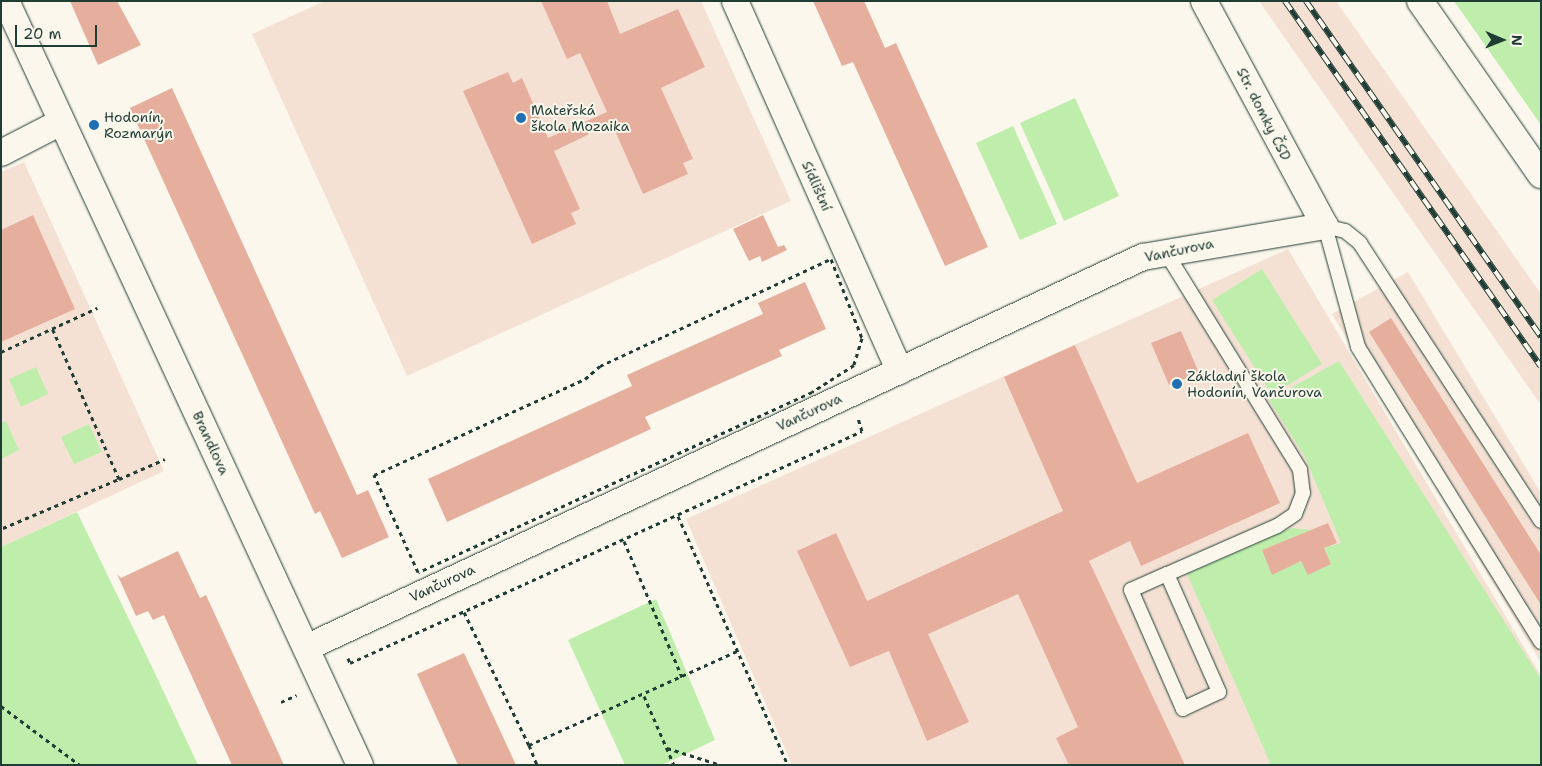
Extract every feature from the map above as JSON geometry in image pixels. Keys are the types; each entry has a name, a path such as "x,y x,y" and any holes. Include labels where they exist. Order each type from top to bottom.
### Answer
{"street":[{"name":"Brandlova","path":"6,1 59,123 308,647 360,765"},
{"name":"Sídlištní","path":"735,1 900,371"},
{"name":"Str. domky ČSD","path":"1204,1 1325,226"},
{"path":"1420,1 1541,175"},
{"path":"1,153 59,123"},
{"name":"Vančurova","path":"308,647 849,382 900,371 1142,257 1164,251 1325,226"}],"lane":[{"path":"1541,521 1360,243 1345,231 1325,226 1358,347 1541,642"},
{"path":"1164,251 1300,470 1303,493 1295,514 1277,526 1167,574 1131,590 1183,709 1219,692 1167,574"}],"path":[{"path":"344,650 350,663 624,541 862,431 849,382 862,338 831,259 600,366 585,379 374,475 418,572 812,392 849,382"},
{"path":"1,352 97,308"},
{"path":"52,328 119,479"},
{"path":"2,527 166,459"},
{"path":"678,516 788,765"},
{"path":"624,541 682,677"},
{"path":"464,612 537,765"},
{"path":"529,745 644,696 737,651"},
{"path":"281,702 307,691"},
{"path":"644,696 674,765"},
{"path":"1,706 80,765"},
{"path":"666,748 721,765"}],"shaded area":[{"name":"Mateřská škola Mozaika","path":"325,1 701,1 791,201 407,376 252,34"},
{"path":"1259,1 1336,1 1541,294 1541,405"},
{"path":"24,162 164,471 1,547 1,172"},
{"name":"Základní škola Hodonín, Vančurova","path":"1288,249 1541,676 1541,765 792,765 686,519"},
{"path":"1408,272 1541,493 1541,663 1332,314"}],"green space":[{"path":"1454,1 1541,1 1541,125"},
{"path":"1075,98 1119,196 1064,221 1020,123"},
{"path":"1013,126 1057,224 1020,240 976,143"},
{"path":"1262,269 1322,364 1272,395 1212,300"},
{"path":"1339,361 1541,679 1541,765 1271,765 1187,574 1291,528 1311,530 1262,550 1272,574 1301,561 1308,574 1331,564 1324,548 1341,543 1305,457 1269,400"},
{"path":"36,367 48,394 21,407 9,379"},
{"path":"6,421 19,450 1,459 1,423"},
{"path":"89,424 102,452 74,464 61,437"},
{"path":"77,512 198,765 1,765 1,547"},
{"path":"656,599 715,740 662,765 625,765 568,640"}],"building":[{"path":"70,1 117,1 141,45 98,65"},
{"path":"541,1 607,1 620,34 678,9 705,67 661,88 693,159 683,163 688,174 643,194 612,124 598,130 554,151 580,209 571,213 576,224 532,244 463,91 508,72 513,83 522,78 548,138 607,112 580,53 567,59"},
{"path":"813,1 864,1 885,48 896,43 988,247 945,266 853,62 842,66"},
{"path":"172,88 357,495 368,490 389,537 342,558 320,511 315,514 130,108"},
{"path":"33,215 75,309 1,342 1,230"},
{"path":"763,215 778,247 784,245 787,250 762,262 760,256 749,261 733,229"},
{"path":"805,282 826,329 779,350 782,356 645,417 651,429 447,522 428,479 632,386 627,375 763,314 758,303"},
{"path":"1391,318 1541,555 1541,605 1369,332"},
{"path":"1181,331 1199,373 1169,385 1151,343"},
{"path":"1075,345 1137,483 1248,433 1280,503 1141,566 1130,541 1089,561 1185,765 1069,765 1056,738 1078,727 1018,594 928,634 969,722 927,741 889,651 850,667 797,551 836,533 867,601 1063,511 1004,377"},
{"path":"1328,523 1337,543 1324,548 1331,564 1308,575 1301,561 1272,575 1262,550"},
{"path":"178,551 200,598 206,595 284,765 232,765 164,615 153,620 148,611 136,616 117,574 121,578"},
{"path":"464,653 516,765 458,765 417,674"}],"railway":[{"path":"1285,1 1541,366"},
{"path":"1306,1 1541,337"}],"place":[{"name":"Mateřská škola Mozaika","path":"521,118"},
{"name":"Hodonín, Rozmarýn","path":"94,125"},
{"name":"Základní škola Hodonín, Vančurova","path":"1177,384"}]}
